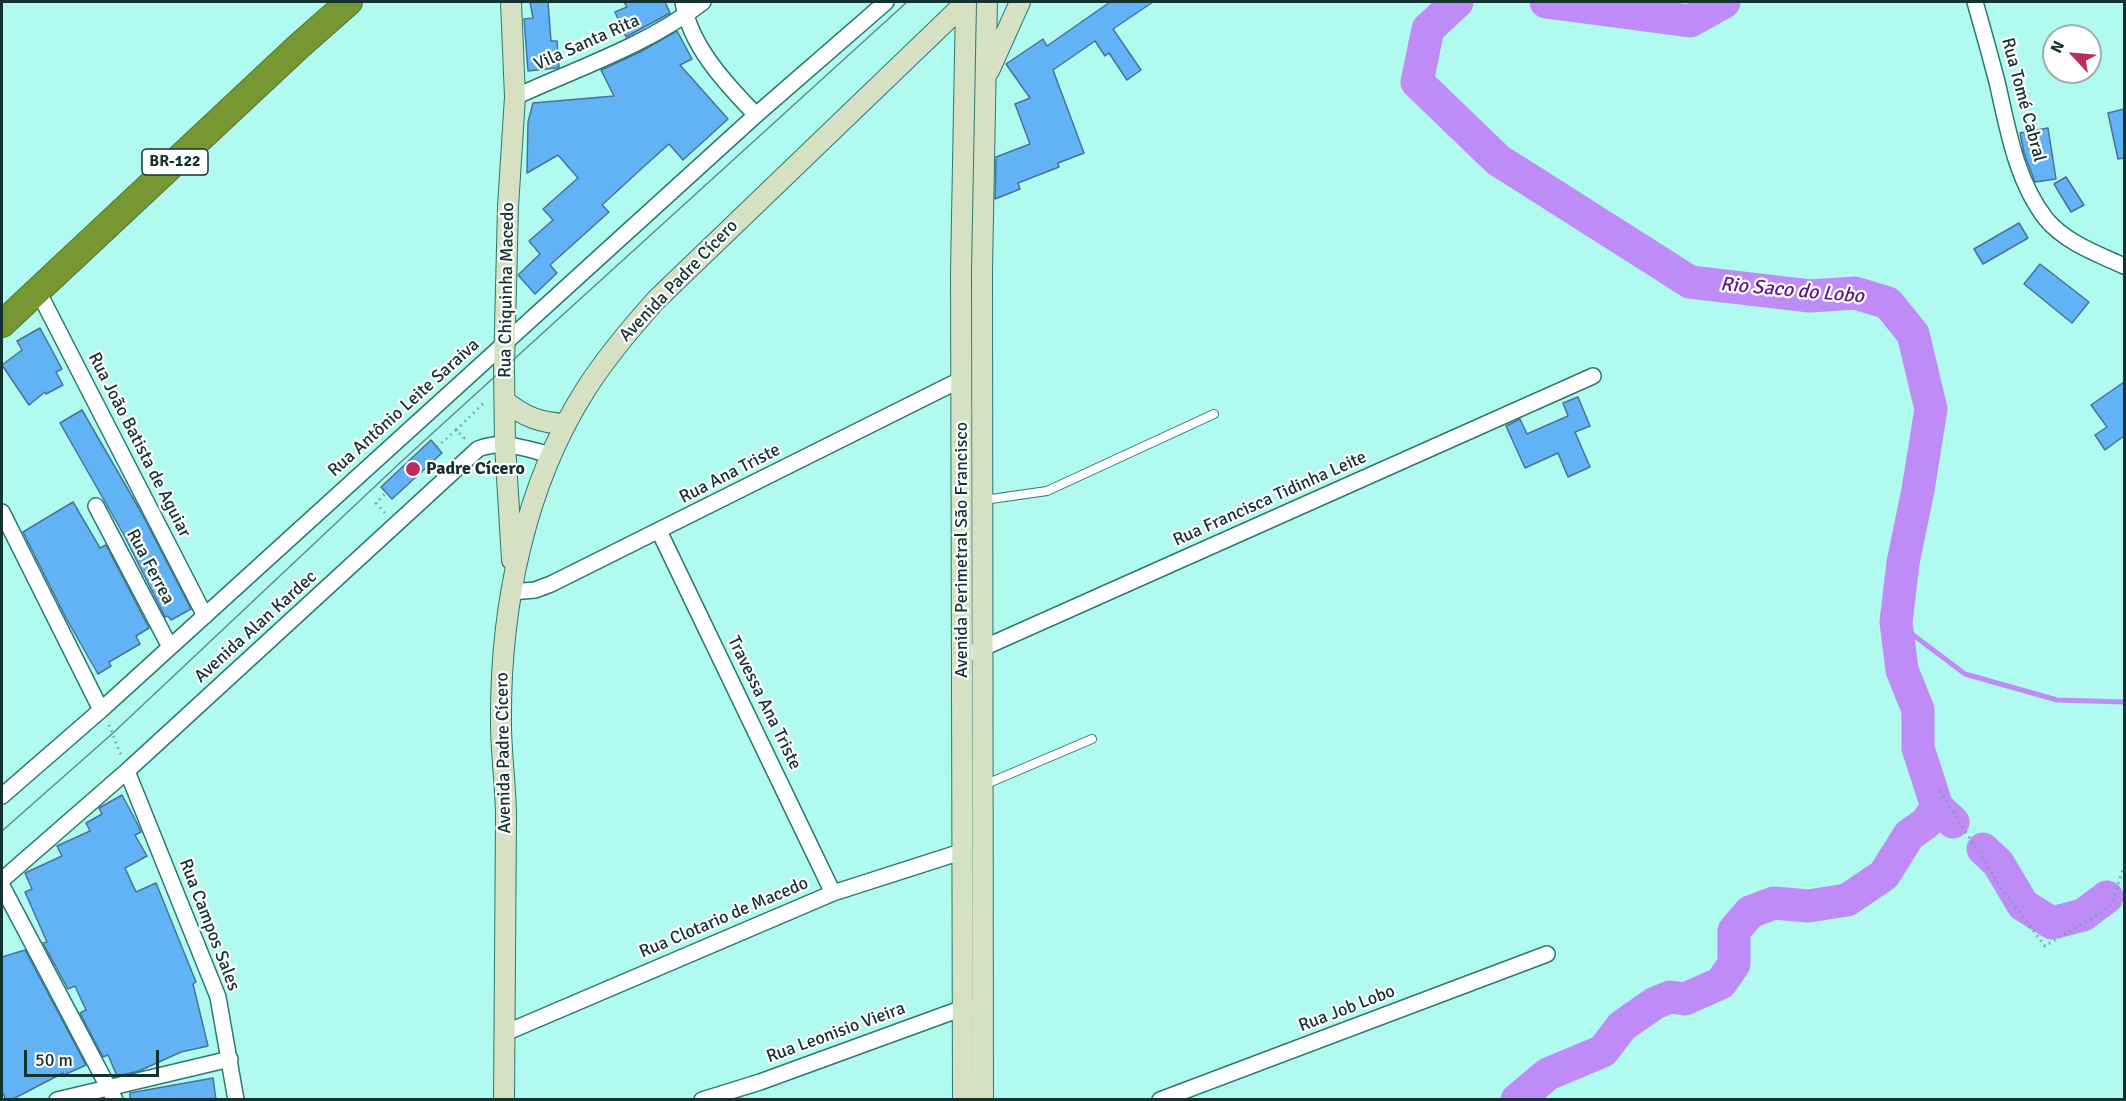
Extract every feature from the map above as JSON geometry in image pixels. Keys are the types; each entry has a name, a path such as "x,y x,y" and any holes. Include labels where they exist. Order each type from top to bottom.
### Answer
{"highway":[{"name":"BR-122","path":"2,324 289,55 349,2"}],"main road":[{"name":"Rua Chiquinha Macedo","path":"512,2 515,97 508,207 505,343 506,444 512,585"},
{"name":"Avenida Perimetral São Francisco","path":"963,1100 961,272 966,2"},
{"name":"Avenida Padre Cícero","path":"504,1100 506,815 501,723 503,659 512,585 532,507 551,455 586,389 614,348 656,300 966,2"},
{"name":"Avenida Perimetral São Francisco","path":"983,1100 982,270 987,2"},
{"path":"985,78 1020,2"},
{"path":"961,272 982,270"},
{"path":"505,401 520,413 534,420 549,424 566,424"}],"street":[{"name":"Vila Santa Rita","path":"515,97 652,36 684,9 702,2"},
{"name":"Rua Antônio Leite Saraiva","path":"2,796 101,710 756,115 886,2"},
{"name":"Rua Tomé Cabral","path":"1975,2 2012,147 2029,192 2047,220 2071,241 2124,266"},
{"path":"684,9 704,52 726,83 756,115"},
{"name":"Rua João Batista de Aguiar","path":"38,291 205,616"},
{"name":"Rua Francisca Tidinha Leite","path":"962,655 983,650 1593,376"},
{"name":"Rua Ana Triste","path":"512,585 535,590 550,584 962,380"},
{"name":"Avenida Alan Kardec","path":"2,880 127,771 478,449 491,444 506,444 551,455"},
{"name":"Rua Ferrea","path":"96,506 170,647"},
{"path":"2,512 101,710"},
{"name":"Travessa Ana Triste","path":"659,531 833,892"},
{"name":"Rua Campos Sales","path":"127,771 218,998 236,1100"},
{"name":"Rua Clotario de Macedo","path":"505,1033 833,892 964,851"},
{"path":"2,886 112,1093"},
{"name":"Rua Job Lobo","path":"1160,1100 1547,954"},
{"name":"Rua Leonisio Vieira","path":"702,1100 760,1082 963,1008 983,1005"},
{"path":"57,1100 112,1093 230,1059"}],"lane":[{"path":"982,501 1047,491 1214,414"},
{"path":"982,786 1092,739"}],"path":[{"path":"437,447 469,417"},
{"path":"456,430 464,438"},
{"path":"376,503 386,493"},
{"path":"101,710 113,733 127,771"},
{"path":"1941,790 2001,888 2045,946 2110,907 2124,867"}],"building":[{"path":"530,2 548,2 551,41 557,41 559,67 528,71 524,19 533,18"},
{"path":"624,2 665,2 670,13 626,37 615,12 627,7"},
{"path":"1110,2 1153,2 1113,29 1141,70 1127,80 1109,53 1105,56 1095,41 1053,70 1084,153 1058,163 1059,167 1018,183 1020,189 995,199 996,157 1030,144 1015,104 1030,98 1006,64 1043,39 1047,46"},
{"path":"677,31 692,59 680,65 728,119 683,160 669,144 640,170 602,205 609,212 550,265 557,273 535,294 518,275 540,254 529,241 553,220 543,209 578,178 558,155 527,173 528,122 533,103 614,96 601,70"},
{"path":"2124,109 2124,158 2118,159 2108,113"},
{"path":"2048,128 2056,179 2035,182 2024,153 2020,133"},
{"path":"2066,177 2084,205 2071,212 2054,184"},
{"path":"2019,223 2028,238 1983,264 1974,249"},
{"path":"2040,264 2089,302 2072,323 2024,284"},
{"path":"40,328 62,369 56,372 63,385 46,394 45,392 29,405 2,365 22,350 17,341"},
{"path":"2124,382 2124,436 2105,450 2095,435 2107,427 2091,405"},
{"path":"1578,397 1590,426 1575,432 1590,467 1568,477 1558,453 1525,468 1506,426 1520,419 1527,434 1568,416 1563,403"},
{"path":"82,410 141,512 191,609 171,620 168,616 165,617 124,535 60,423"},
{"path":"431,440 442,453 392,499 381,487"},
{"path":"73,502 100,548 106,545 149,628 136,636 140,644 109,662 111,666 98,674 66,618 23,532"},
{"path":"122,795 141,832 135,835 147,856 125,868 136,892 156,883 196,982 193,984 208,1046 181,1052 139,1071 117,1076 108,1055 103,1057 80,1013 86,1010 75,986 68,989 43,943 47,942 25,892 32,889 25,873 62,856 57,846 90,831 86,823 102,814 99,808"},
{"path":"25,950 86,1065 64,1075 63,1073 11,1100 6,1100 2,1091 2,957"},
{"path":"213,1078 216,1100 130,1100 130,1093"}],"waterway":[{"name":"Rio Saco do Lobo","path":"1457,2 1428,29 1417,82 1498,160 1690,282 1810,296 1855,293 1888,303 1913,334 1931,409 1903,563 1896,622 1902,670 1918,710 1918,748 1937,807 1953,822"},
{"name":"Rio Saco do Lobo","path":"1546,2 1690,21 1724,2"},
{"path":"1896,622 1965,674 2057,700 2124,702"},
{"path":"1517,1100 1548,1074 1603,1051 1622,1026 1655,1003 1670,997 1685,999 1721,983 1734,964 1734,931 1750,912 1774,903 1808,906 1847,900 1884,875 1909,835 1926,823 1937,807"},
{"name":"Rio Saco do Lobo","path":"1983,849 1998,863 2023,905 2052,923 2083,915 2107,897"}],"tram line":[{"path":"2,831 113,733 403,460 907,2"}],"place":[{"name":"Padre Cícero","path":"413,469"}]}
